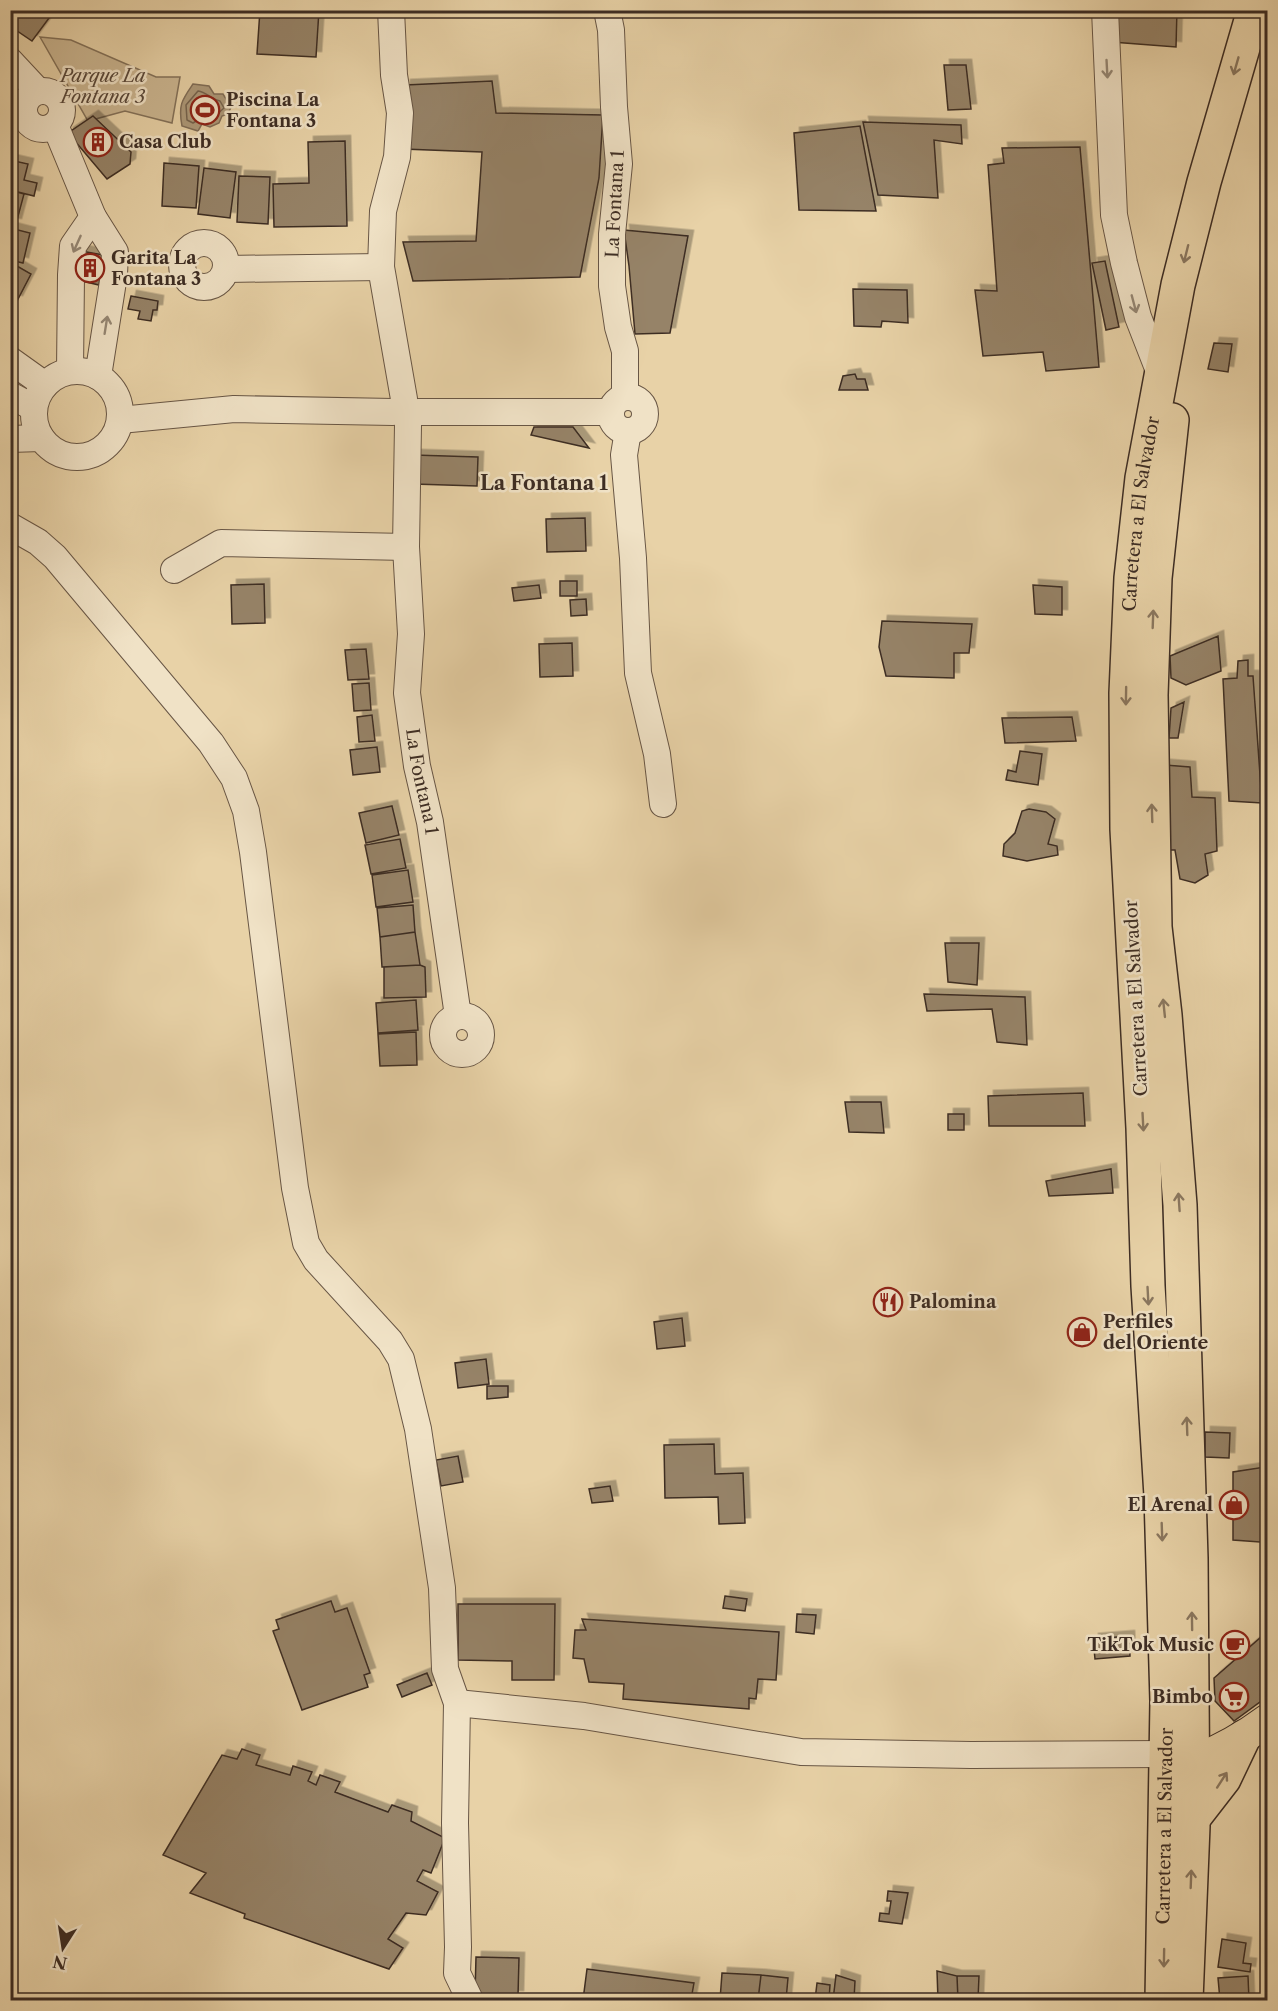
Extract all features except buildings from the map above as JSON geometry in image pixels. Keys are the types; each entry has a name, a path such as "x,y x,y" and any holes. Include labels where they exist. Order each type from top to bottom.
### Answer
{"highway":[{"name":"Carretera a El Salvador","path":"1186,2001 1193,1819 1184,1751 1167,1701 1161,1496 1126,829 1126,693 1131,578 1142,478 1178,285 1201,193 1254,10"},
{"name":"Carretera a El Salvador","path":"1162,2001 1165,1907 1184,1751 1191,1557 1180,1205 1165,1015 1155,927 1151,695 1155,578 1174,408 1188,334 1228,176 1268,37"},
{"path":"1146,1237 1163,1234 1167,1238 1175,1334 1185,1366"},
{"path":"1184,1751 1216,1746 1249,1733"},
{"path":"1193,1819 1224,1779 1249,1733"}],"street":[{"name":"La Fontana 1","path":"390,10 394,75 400,113 397,157 383,212 381,267 406,412 406,547 411,597 407,693 411,728 430,822 458,1016"},
{"name":"La Fontana 1","path":"607,10 611,30 619,164 612,234 612,286 618,327 625,351 618,404"},
{"path":"1105,10 1114,214 1138,317 1161,376"},
{"path":"10,61 38,91"},
{"path":"44,90 55,94 62,104 62,116 55,125 41,129 17,120 28,98 38,91 44,90"},
{"path":"55,125 93,217 115,252 114,275 98,376"},
{"path":"70,371 71,275 74,246 93,217"},
{"path":"226,269 381,267"},
{"path":"10,360 45,385"},
{"path":"70,371 84,371 98,376 111,387 119,401 120,415 116,433 109,444 98,452 74,457 61,454 41,438 34,417 37,397 52,378 70,371"},
{"path":"10,395 34,408"},
{"path":"120,415 234,409 406,412 618,404 636,398 646,412 646,418 639,428 628,431 624,455 633,558 638,673 657,754 663,804"},
{"path":"10,439 41,438"},
{"path":"10,526 38,542 55,557 211,743 234,778 246,812 295,1188 306,1243 316,1260 390,1341 401,1359 418,1429 442,1588 446,1669 457,1703 455,1823 457,1973 470,2001"},
{"path":"174,570 221,543 406,547"},
{"path":"457,1703 584,1716 801,1752 971,1755 1184,1751"}],"green space":[{"name":"Parque La Fontana 3","path":"40,37 71,40 156,77 180,77 172,123 125,111 88,121"}],"water":[{"name":"Piscina La Fontana 3","path":"193,84 209,86 214,94 223,94 231,107 219,123 210,127 202,124 198,131 182,126 180,113 186,94"}],"place":[{"name":"Piscina La Fontana 3","path":"205,110"},
{"name":"Casa Club","path":"98,142"},
{"name":"Garita La Fontana 3","path":"90,268"},
{"name":"Palomina","path":"888,1302"},
{"name":"Perfiles del Oriente","path":"1082,1332"},
{"name":"El Arenal","path":"1234,1505"},
{"name":"TikTok Music","path":"1235,1645"},
{"name":"Bimbo","path":"1234,1697"}],"district":[{"name":"La Fontana 1","path":"544,483"}]}
